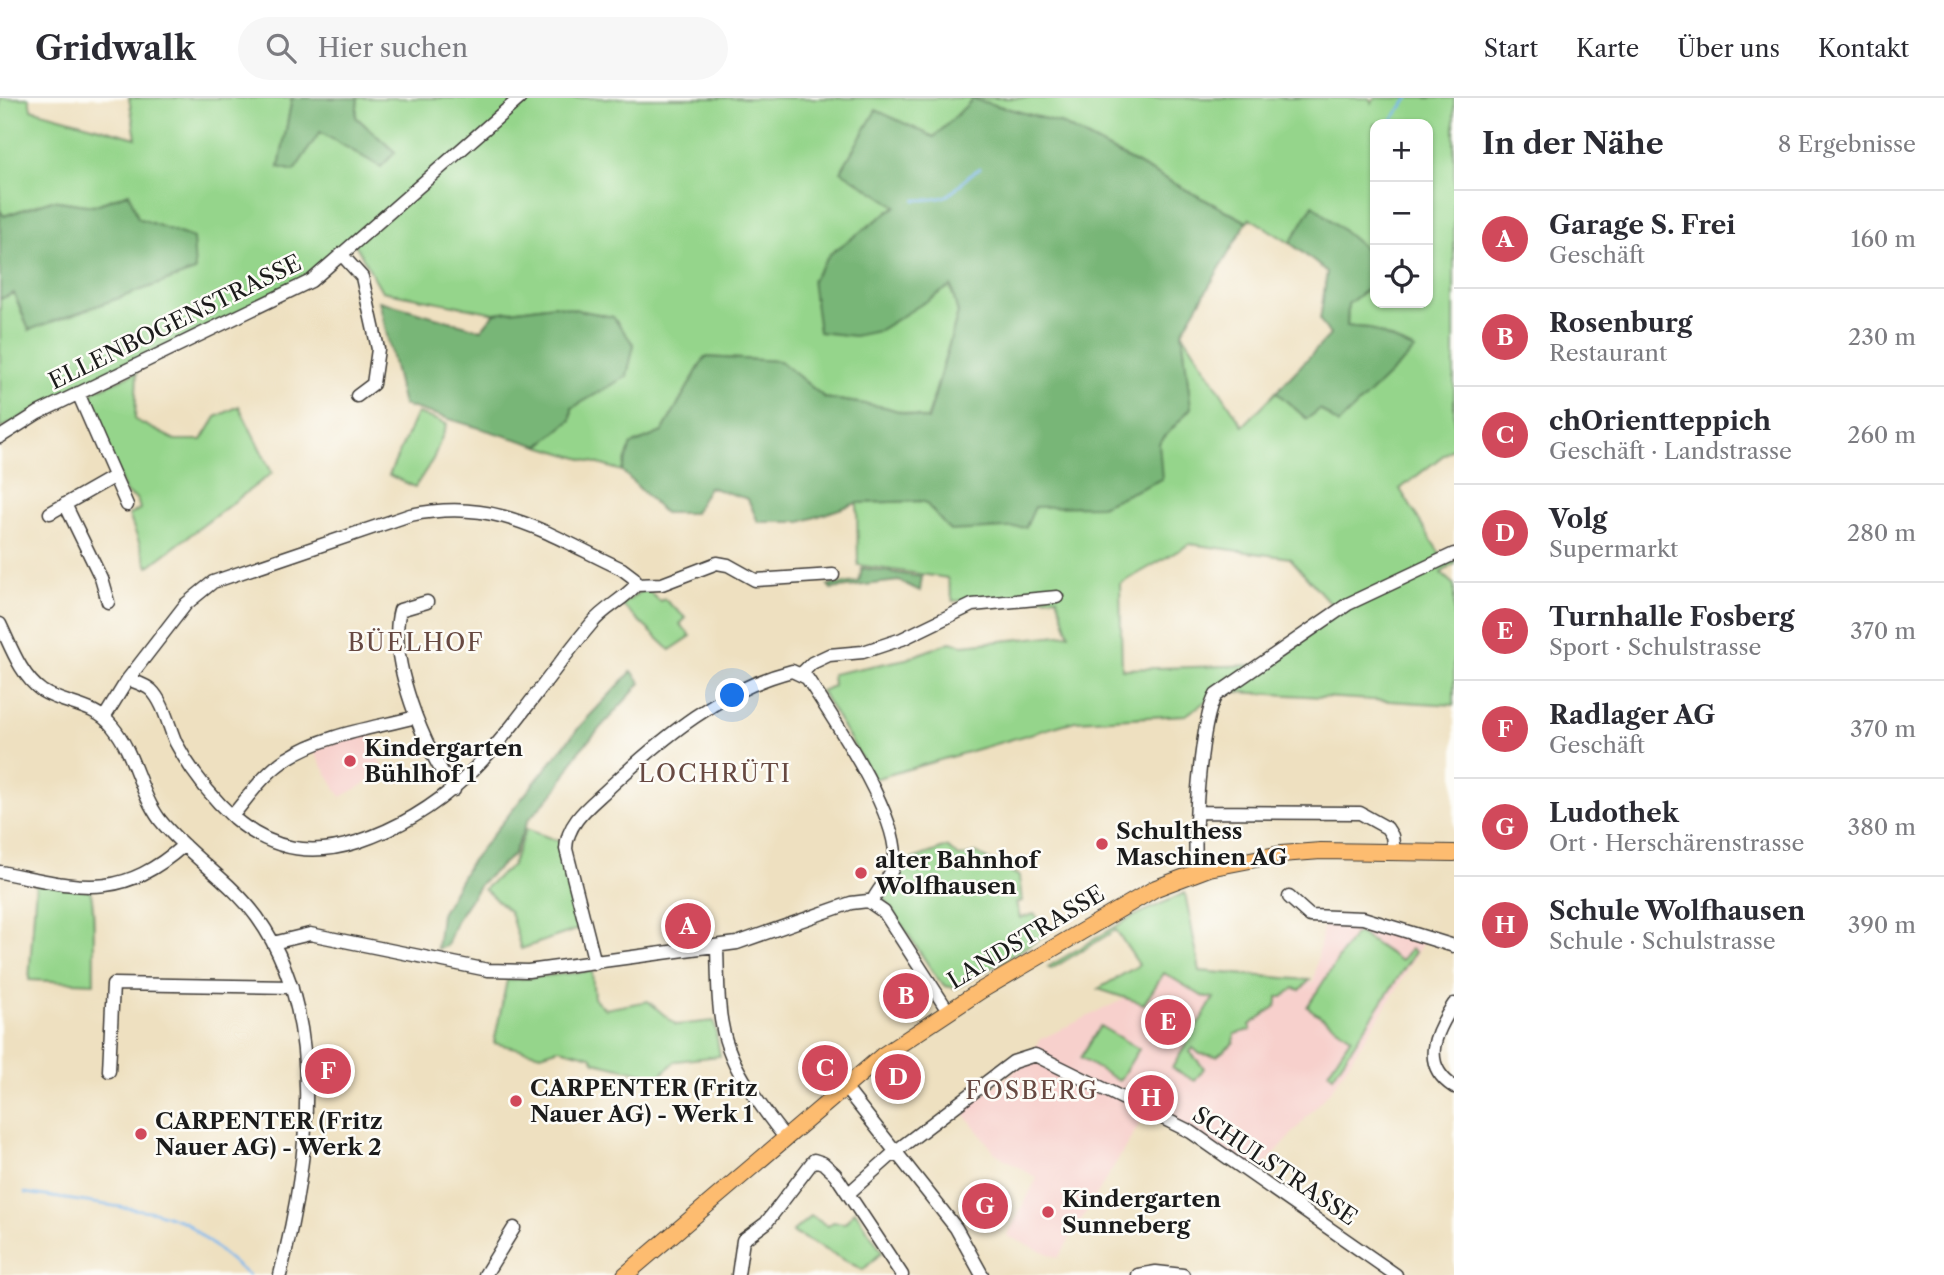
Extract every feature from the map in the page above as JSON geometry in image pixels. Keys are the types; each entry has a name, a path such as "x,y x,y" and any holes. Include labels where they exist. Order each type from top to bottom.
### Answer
{"main road":[{"name":"LANDSTRASSE","path":"625,1275 882,1056 948,1011 1122,905 1197,872 1281,854 1394,851 1454,853"}],"street":[{"name":"ELLENBOGENSTRASSE","path":"0,437 78,393 311,281 520,98"},
{"path":"342,255 362,277 378,349 373,384 357,396"},
{"path":"78,393 127,505"},
{"path":"50,513 113,477"},
{"path":"65,504 101,578 108,602"},
{"path":"104,718 128,679 186,604 213,582 410,515 437,509 478,510 512,517 622,569 634,578 636,585"},
{"path":"1197,872 1195,857 1205,728 1216,695 1348,604 1454,554"},
{"path":"128,679 152,691 192,770 232,816 271,843 315,851 384,833 431,808 454,790 488,756 594,620 636,585 662,584 717,564 729,565 755,580 833,575"},
{"path":"802,674 812,663 829,655 876,648 972,606 1057,597"},
{"path":"427,603 409,605 400,610 401,656 416,717 434,758 454,790"},
{"path":"0,624 34,684 60,700 104,718 119,736 154,810 184,845 238,894 273,943 292,987 301,1035 307,1115 301,1183 280,1275"},
{"path":"595,962 566,849 570,829 578,817 682,723 778,675 792,671 802,674 873,787 887,823 895,862 872,902"},
{"path":"232,816 259,784 289,757 317,744 416,717"},
{"path":"1198,811 1360,813 1372,817 1389,831 1394,851"},
{"path":"0,872 82,887 104,886 150,872 184,845"},
{"path":"1289,897 1308,915 1363,918 1454,946"},
{"path":"273,943 310,934 496,971 717,947 759,936 851,903 872,902 884,912 948,1011"},
{"path":"717,947 720,1027 725,1045 734,1067 785,1137"},
{"path":"109,1071 113,984 292,987"},
{"path":"1454,1004 1435,1036 1433,1051 1439,1072 1454,1087"},
{"name":"SCHULSTRASSE","path":"849,1194 896,1152 1013,1062 1035,1055 1191,1132 1396,1275"},
{"path":"846,1089 956,1228 982,1275"},
{"path":"738,1275 743,1240 766,1223 814,1160 823,1163 835,1174 902,1275"},
{"path":"485,1275 514,1228"},
{"path":"1138,1275 1156,1272 1183,1275"}],"shaded area":[{"name":"Kindergarten Bühlhof 1","path":"369,733 385,773 341,797 312,749"},
{"path":"1324,922 1368,924 1424,940 1397,989 1334,1086 1256,1175 1148,1110 1058,1258 1007,1236 1037,1178 995,1153 962,1111 1026,1062 1041,1039 1126,998 1144,1004 1164,973 1202,996 1283,997 1310,980 1313,984"}],"green space":[{"path":"0,98 29,98 31,109 136,138 129,98 292,98 279,167 320,132 381,167 395,152 356,117 358,98 1369,98 1372,103 1374,98 1454,98 1454,447 1400,489 1443,559 1454,554 1454,564 1441,573 1454,585 1454,705 1221,691 1186,715 1075,721 874,779 821,691 833,686 832,674 906,659 950,642 963,645 1069,634 1057,597 953,601 947,578 858,565 857,503 925,501 1101,506 1191,408 1182,332 1243,426 1276,392 1307,419 1320,409 1338,423 1369,328 1347,327 1348,304 1370,287 1370,308 1433,308 1433,119 1370,119 1370,253 1313,206 1290,243 1250,218 1247,222 1060,123 973,99 896,206 830,254 878,331 950,285 958,313 927,420 885,407 825,398 780,361 705,357 662,432 631,445 622,471 539,446 571,420 572,408 627,376 554,305 495,313 382,291 352,239 296,285 64,394 0,429 0,299 14,293 29,330 138,218 129,193 93,206 52,200 3,216 0,210","holes":["1190,544 1290,558 1337,611 1259,665 1122,669 1120,584"]},
{"path":"292,98 358,98 356,117 395,152 381,167 320,132 294,171 279,167"},
{"path":"973,99 1060,123 1247,222 1182,332 1191,408 1159,443 1162,479 1101,506 1035,507 1026,527 950,531 924,501 857,503 801,522 758,522 748,499 709,487 694,513 664,513 622,471 631,445 662,432 705,357 780,361 825,398 885,407 928,420 958,313 951,286 878,331 854,336 819,332 812,280 830,254 896,206 841,171 876,110 934,137"},
{"path":"129,193 138,218 193,238 195,271 29,330 14,293 0,299 0,210 4,216 52,200 93,206"},
{"path":"1313,205 1370,253 1370,287 1348,304 1347,326 1369,328 1415,350 1338,424 1320,409 1307,419 1276,392 1330,335 1320,320 1327,272 1290,243"},
{"path":"379,301 481,330 495,313 554,305 613,317 634,345 627,376 572,408 571,420 539,446 403,405"},
{"path":"137,372 135,420 175,440 202,440 216,417 239,406 272,473 148,567 129,515 140,509 137,499 126,493 90,408 89,397 96,390"},
{"path":"417,413 447,424 433,459 415,487 389,475"},
{"path":"862,568 922,577 920,591 899,581 831,589 828,585 859,582"},
{"path":"645,588 660,601 664,599 686,618 680,624 691,636 670,650 622,605"},
{"path":"632,671 641,683 579,751 557,789 528,820 513,855 481,883 456,921 447,946 437,949 441,914 469,864 581,725"},
{"path":"526,829 561,842 560,857 581,928 521,949 510,912 484,889 512,865"},
{"path":"947,847 959,857 976,853 1019,876 1022,901 1016,903 1020,918 1035,914 1047,935 956,988 945,986 937,978 883,896 901,863"},
{"path":"36,883 90,891 94,920 94,983 29,980"},
{"path":"1185,893 1200,971 1310,980 1300,990 1294,988 1283,997 1278,997 1276,1006 1250,1025 1251,1030 1235,1034 1234,1043 1217,1056 1200,1054 1193,1048 1190,1052 1204,1068 1195,1081 1172,1068 1214,998 1202,996 1164,973 1144,1004 1098,989 1139,965 1116,930 1051,969 1048,967 1130,918"},
{"path":"1359,933 1401,961 1410,949 1415,952 1333,1076 1328,1072 1351,1037 1307,1007 1353,936"},
{"path":"592,971 594,998 605,1009 648,1001 676,1025 714,1021 720,1056 676,1061 658,1077 595,1062 591,1056 560,1048 541,1054 494,1043 507,980"},
{"path":"1100,1026 1139,1049 1119,1081 1080,1058"},
{"path":"855,1211 882,1252 863,1270 792,1232 811,1216 828,1226 833,1222 845,1223"}],"waterway":[{"path":"1393,119 1409,98"},
{"path":"915,200 948,195 980,168"},
{"path":"25,1193 155,1212 185,1222 248,1275"}],"place":[{"name":"Kindergarten Bühlhof 1","path":"350,761"},
{"name":"Schulthess Maschinen AG","path":"1102,844"},
{"name":"alter Bahnhof Wolfhausen","path":"861,873"},
{"name":"Garage S. Frei","path":"688,926"},
{"name":"Rosenburg","path":"906,996"},
{"name":"Turnhalle Fosberg","path":"1168,1022"},
{"name":"chOrientteppich","path":"825,1068"},
{"name":"Radlager AG","path":"328,1071"},
{"name":"Volg","path":"898,1077"},
{"name":"Schule Wolfhausen","path":"1151,1098"},
{"name":"CARPENTER (Fritz Nauer AG) - Werk 1","path":"516,1101"},
{"name":"CARPENTER (Fritz Nauer AG) - Werk 2","path":"141,1134"},
{"name":"Ludothek","path":"985,1206"},
{"name":"Kindergarten Sunneberg","path":"1048,1212"}],"district":[{"name":"BÜELHOF","path":"416,643"},
{"name":"LOCHRÜTI","path":"715,774"},
{"name":"FOSBERG","path":"1032,1091"}]}
